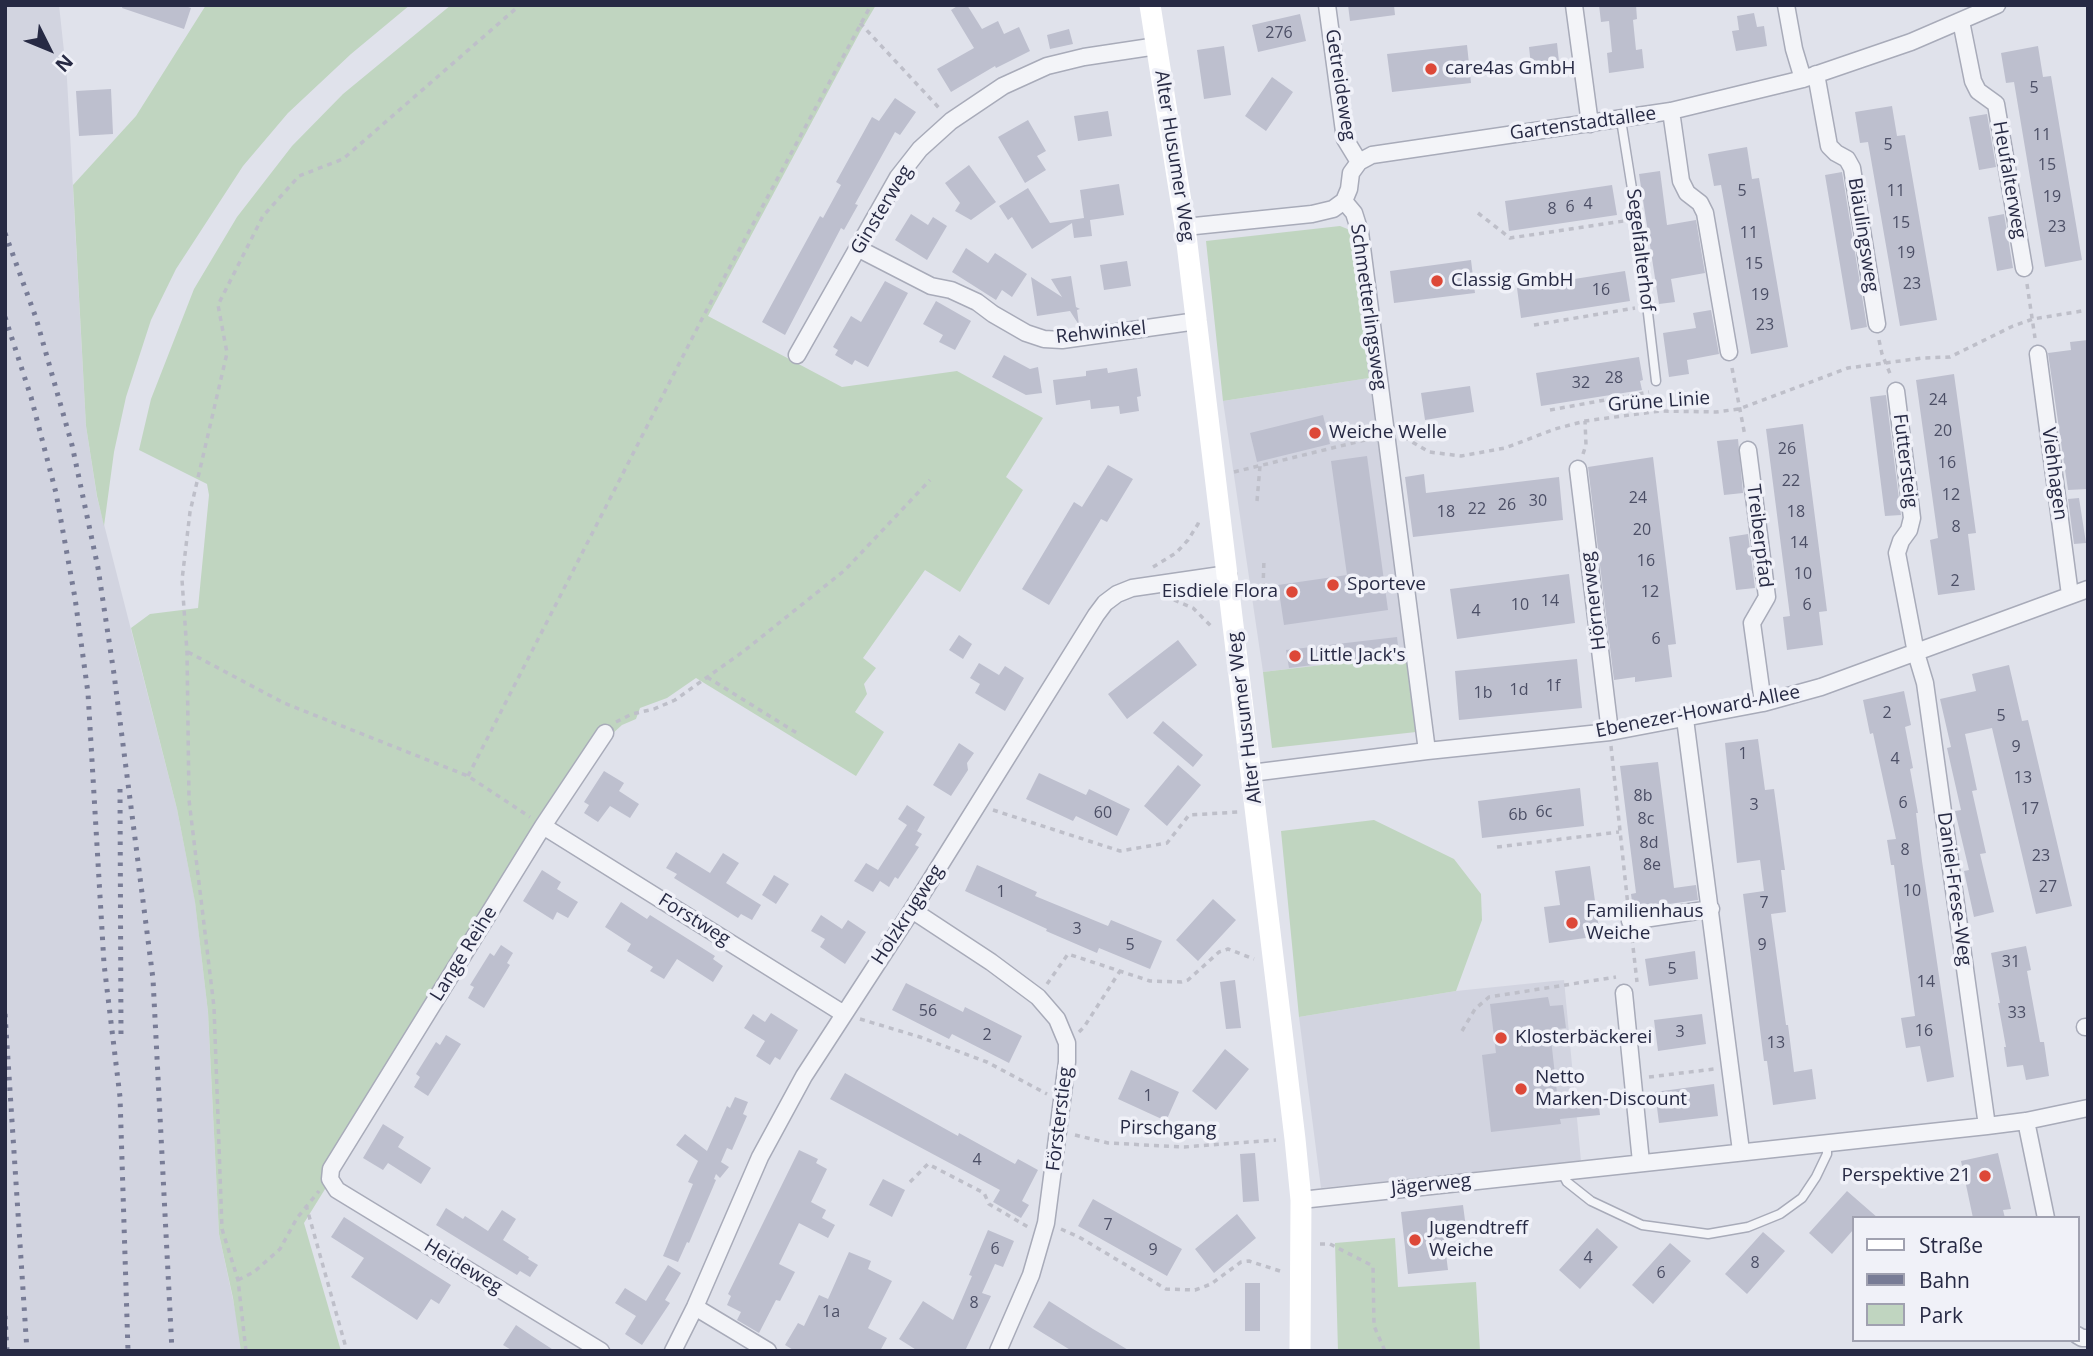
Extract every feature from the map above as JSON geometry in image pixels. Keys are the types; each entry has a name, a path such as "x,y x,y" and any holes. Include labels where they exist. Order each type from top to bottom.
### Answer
{"street":[{"name":"Alter Husumer Weg","path":"1150,5 1197,321 1301,1200 1300,1351"},
{"name":"Getreideweg","path":"1327,5 1345,139 1359,162"},
{"path":"1574,5 1590,124"},
{"name":"Bläulingsweg","path":"1786,5 1794,48 1809,76 1829,146 1847,159 1853,168 1877,324"},
{"name":"Gartenstadtallee","path":"1359,162 1389,151 1671,111 1809,76 1911,42 1997,5"},
{"name":"Heufalterweg","path":"1961,21 1973,81 1978,91 1996,104 2024,268"},
{"name":"Ginsterweg","path":"797,355 898,177 920,149 951,121 1003,86 1047,66 1084,57 1157,46"},
{"path":"1671,111 1681,181 1687,193 1700,204 1705,213 1729,352"},
{"path":"1185,227 1312,214 1332,209 1343,201 1352,173 1359,162"},
{"name":"Schmetterlingsweg","path":"1343,201 1354,213 1360,232 1427,751"},
{"name":"Rehwinkel","path":"859,249 931,286 951,290 977,302 992,314 1044,339 1062,340 1197,321"},
{"name":"Viehhagen","path":"2038,354 2070,595"},
{"name":"Futtersteig","path":"1896,391 1912,518 1898,553 1916,653"},
{"name":"Treiberpfad","path":"1748,450 1767,597 1752,623 1763,703"},
{"name":"Hörnerweg","path":"1578,469 1610,732"},
{"name":"Holzkrugweg","path":"673,1351 760,1157 806,1073 1105,603 1132,587 1228,573"},
{"name":"Ebenezer-Howard-Allee","path":"1251,773 1610,732 1763,703 1821,687 2088,589"},
{"name":"Daniel-Frese-Weg","path":"1916,653 1925,683 1987,1126"},
{"path":"1685,719 1741,1151"},
{"name":"Lange Reihe","path":"330,1179 331,1169 543,826 605,733"},
{"name":"Forstweg","path":"543,826 844,1014"},
{"path":"1630,921 1711,909"},
{"name":"Försterstieg","path":"912,910 991,961 1038,997 1057,1019 1067,1043 1059,1132 1045,1228 1031,1275 1002,1350"},
{"path":"1624,993 1641,1162"},
{"name":"Jägerweg","path":"1301,1200 1987,1126 2088,1108"},
{"path":"2026,1121 2046,1216"},
{"name":"Heideweg","path":"330,1179 337,1190 601,1351"},
{"path":"695,1307 768,1351"}],"lane":[{"name":"Segelfalterhof","path":"1621,120 1637,220 1656,381"},
{"path":"1561,1171 1567,1182 1591,1200 1642,1225 1708,1234 1748,1227 1780,1214 1802,1198 1816,1177 1826,1154 1827,1142"}],"path":[{"path":"246,1351 238,1280 222,1229 214,1007 189,800 187,652 182,580 190,512 227,353 218,304 263,216 299,176 343,159 520,5"},
{"path":"468,776 704,316 871,5"},
{"path":"860,23 951,121"},
{"path":"1478,213 1510,238 1637,220"},
{"path":"2024,268 2038,354"},
{"path":"1534,325 1647,306"},
{"name":"Grüne Linie","path":"1386,436 1397,434 1429,452 1461,456 1505,448 1585,421 1660,411 1716,412 1739,409 1849,368 1950,357 2033,319 2088,310"},
{"path":"1877,324 1882,354 1887,363"},
{"path":"1729,352 1748,450"},
{"path":"1550,410 1658,391 1660,411"},
{"path":"1578,469 1586,445 1585,421"},
{"path":"1228,474 1386,436"},
{"path":"1257,501 1260,466"},
{"path":"605,733 615,722 675,700 744,651 845,569 930,480"},
{"path":"1151,568 1176,553 1188,541 1201,513"},
{"path":"1263,588 1264,559"},
{"path":"1170,599 1193,608 1215,630"},
{"path":"187,652 284,703 468,776 543,826"},
{"path":"706,677 800,735"},
{"path":"1610,732 1619,832 1639,990 1624,993"},
{"path":"978,805 1119,851 1167,843 1189,815 1241,812"},
{"path":"1497,847 1619,832"},
{"path":"1038,997 1068,954 1150,981 1181,982 1188,980 1219,952 1228,949 1253,960 1258,959"},
{"path":"1067,1043 1084,1027 1120,971"},
{"path":"1461,1031 1475,1009 1489,997 1623,976"},
{"path":"844,1014 920,1037 987,1062 1062,1102"},
{"path":"1633,1079 1731,1067"},
{"name":"Pirschgang","path":"1059,1132 1108,1143 1184,1147 1278,1140"},
{"path":"910,1182 928,1164 984,1193 989,1204 1030,1228 1045,1228 1079,1237 1166,1289 1195,1290 1211,1284 1241,1262 1286,1272"},
{"path":"238,1280 254,1272 280,1249 306,1205 330,1179"},
{"path":"306,1205 346,1348"},
{"path":"1319,1244 1329,1244 1373,1266 1374,1326 1385,1351"}],"shaded area":[{"path":"5,5 59,5 67,79 86,426 97,497 177,809 195,901 208,1012 219,1234 244,1351 5,1351"},
{"path":"1369,378 1407,655 1263,672 1223,401"},
{"path":"1564,980 1581,1161 1321,1188 1299,1017 1456,991"}],"green space":[{"path":"206,5 410,5 351,54 288,113 243,166 176,269 151,320 126,397 114,452 104,526 86,426 73,185 136,116"},
{"path":"451,5 876,5 708,316 842,387 957,371 1043,418 1006,477 1023,490 960,592 925,570 863,658 876,668 864,684 867,694 855,712 884,732 856,776 696,678 667,698 640,708 636,719 622,725 612,734 583,773 304,1223 341,1351 241,1351 219,1234 208,1012 195,902 177,809 131,628 150,614 198,608 209,495 207,484 139,450 151,399 194,289 237,217 292,146 343,94"},
{"path":"1340,226 1350,230 1369,378 1223,401 1206,241"},
{"path":"1407,655 1416,732 1272,748 1263,672"},
{"path":"1374,820 1454,859 1481,894 1482,920 1456,991 1299,1017 1281,831"},
{"path":"1395,1238 1398,1287 1476,1282 1480,1351 1338,1351 1335,1243"}],"building":[{"path":"123,5 183,5 191,8 184,29 122,8"},
{"path":"959,5 967,5 982,29 998,21 1004,34 1019,27 1030,51 996,68 995,66 951,92 937,69 974,48 951,10"},
{"path":"1348,5 1394,5 1395,15 1350,21"},
{"path":"1599,5 1636,5 1637,19 1633,20 1636,50 1642,49 1644,68 1609,73 1607,53 1612,52 1609,21 1601,22"},
{"path":"1754,13 1757,27 1764,26 1767,46 1736,51 1732,31 1739,30 1737,16"},
{"path":"1300,14 1306,41 1258,52 1252,25"},
{"path":"1069,29 1073,44 1050,49 1047,35"},
{"path":"1557,43 1560,71 1532,75 1529,47"},
{"path":"1467,45 1471,83 1392,92 1387,54"},
{"path":"1224,46 1231,95 1204,99 1197,50"},
{"path":"2038,46 2043,77 2051,76 2082,260 2045,267 2014,82 2006,83 2001,53"},
{"path":"1272,77 1293,92 1266,131 1245,116"},
{"path":"111,89 113,134 79,136 76,91"},
{"path":"895,98 916,112 900,135 895,132 855,204 858,205 844,230 841,228 785,335 762,322 820,216 823,218 841,185 836,182 872,117 879,121"},
{"path":"1892,106 1897,136 1905,135 1937,320 1900,326 1868,142 1860,143 1855,112"},
{"path":"1108,111 1112,136 1078,141 1074,116"},
{"path":"1987,114 1996,167 1979,170 1969,117"},
{"path":"1028,120 1046,151 1037,156 1046,170 1025,183 998,137"},
{"path":"1747,147 1752,179 1759,178 1788,347 1751,354 1721,185 1714,186 1708,154"},
{"path":"969,165 996,202 971,220 955,211 960,203 945,183"},
{"path":"1660,171 1667,225 1696,220 1705,273 1671,279 1675,302 1659,304 1639,174"},
{"path":"1842,172 1867,327 1851,330 1825,175"},
{"path":"1119,184 1124,215 1090,220 1092,236 1074,238 1072,223 1032,249 1012,217 1008,220 999,206 1028,188 1050,223 1084,218 1080,190"},
{"path":"1612,185 1617,215 1509,231 1505,201"},
{"path":"911,214 928,225 933,217 947,226 927,260 895,240"},
{"path":"2004,214 2013,268 1997,271 1988,217"},
{"path":"966,248 988,263 995,253 1027,274 1012,297 1002,290 996,300 952,272"},
{"path":"1471,260 1475,293 1394,303 1390,271"},
{"path":"1127,261 1131,286 1104,290 1100,265"},
{"path":"1625,271 1630,301 1521,318 1517,288"},
{"path":"1071,276 1076,307 1080,309 1077,310 1079,325 1070,311 1037,316 1031,277 1062,297 1051,279"},
{"path":"885,281 908,293 868,367 855,360 852,365 835,355 838,350 833,347 851,316 861,322"},
{"path":"936,301 971,321 955,350 939,342 943,335 923,324"},
{"path":"1711,310 1719,354 1687,360 1689,374 1669,377 1663,333 1696,328 1693,313"},
{"path":"2088,340 2088,489 2068,490 2048,353 2071,350 2070,342"},
{"path":"1004,355 1030,369 1038,367 1042,393 1026,395 992,377"},
{"path":"1639,357 1642,390 1541,406 1536,373"},
{"path":"1107,368 1108,373 1137,368 1141,396 1137,397 1139,411 1120,414 1119,406 1091,409 1090,400 1056,405 1053,380 1086,376 1086,371"},
{"path":"1954,374 1976,533 1968,534 1975,590 1938,595 1930,540 1938,538 1916,380"},
{"path":"1470,386 1474,412 1425,420 1421,393"},
{"path":"1886,395 1901,515 1885,516 1870,397"},
{"path":"1323,415 1330,444 1257,462 1250,433"},
{"path":"1803,424 1827,611 1819,612 1823,645 1787,650 1783,617 1790,616 1766,429"},
{"path":"1738,439 1743,493 1724,495 1717,441"},
{"path":"1367,456 1388,610 1284,625 1278,585 1347,575 1331,461"},
{"path":"1653,457 1676,644 1668,645 1672,677 1635,682 1635,677 1614,680 1588,467"},
{"path":"1108,465 1133,479 1107,522 1101,519 1049,605 1022,589 1074,502 1082,507"},
{"path":"1424,474 1426,493 1559,477 1563,520 1413,537 1405,477"},
{"path":"2079,498 2086,543 2074,544 2068,499"},
{"path":"1748,534 1755,588 1736,590 1729,537"},
{"path":"1569,574 1575,623 1457,639 1450,589"},
{"path":"959,635 972,644 963,659 949,650"},
{"path":"1397,637 1399,654 1289,668 1286,650"},
{"path":"1178,640 1197,665 1127,719 1108,694"},
{"path":"1577,659 1582,708 1459,720 1455,671"},
{"path":"979,663 999,675 1005,666 1024,678 1005,711 975,693 980,684 970,678"},
{"path":"2009,665 2022,721 2028,720 2072,906 2036,914 1992,728 1965,734 1977,790 1972,791 1986,853 1980,854 1994,912 1974,917 1964,871 1969,870 1955,811 1961,810 1947,748 1951,747 1940,699 1976,691 1972,674"},
{"path":"1904,691 1911,725 1905,727 1913,768 1910,769 1954,1077 1927,1082 1920,1046 1906,1048 1901,1018 1915,1016 1894,865 1891,865 1887,840 1896,839 1873,733 1870,734 1863,700"},
{"path":"1163,721 1203,755 1193,767 1153,733"},
{"path":"1758,739 1765,790 1774,789 1785,870 1781,870 1786,912 1771,914 1786,1025 1794,1072 1812,1069 1816,1099 1773,1105 1767,1061 1764,1061 1743,894 1764,891 1760,860 1737,863 1725,743"},
{"path":"959,743 974,753 967,763 968,770 951,796 933,785"},
{"path":"1658,762 1674,888 1696,885 1698,900 1633,909 1631,894 1636,893 1620,766"},
{"path":"1178,765 1201,785 1167,826 1144,806"},
{"path":"604,771 624,783 619,791 639,804 630,818 610,806 598,822 584,813 589,805 584,802"},
{"path":"1039,773 1086,795 1089,789 1130,809 1117,836 1076,816 1073,821 1026,799"},
{"path":"1580,788 1584,826 1482,838 1478,801"},
{"path":"907,805 925,817 917,831 910,827 922,834 915,845 919,847 898,879 895,877 889,887 880,881 873,892 854,881 866,863 878,870 907,825 898,819"},
{"path":"676,852 710,873 723,853 739,863 726,883 761,905 752,920 741,914 738,918 674,878 677,874 666,868"},
{"path":"977,865 1037,892 1035,896 1108,926 1111,920 1162,941 1150,969 1099,948 1097,953 965,891"},
{"path":"1590,866 1600,936 1549,943 1544,907 1560,905 1555,871"},
{"path":"542,870 561,882 557,889 578,902 568,918 557,912 553,920 523,901"},
{"path":"774,875 789,884 776,904 762,895"},
{"path":"1213,899 1236,920 1198,961 1176,940"},
{"path":"621,902 647,919 650,915 715,956 713,959 723,966 713,982 677,959 664,979 650,971 653,967 627,951 631,944 605,927"},
{"path":"821,915 842,929 848,920 866,932 845,964 820,947 825,939 811,931"},
{"path":"501,945 513,953 507,963 510,965 484,1008 468,998 474,987 470,985 490,953 494,956"},
{"path":"2026,946 2031,970 2027,971 2049,1076 2026,1080 2023,1065 2007,1067 1991,953"},
{"path":"1695,951 1698,979 1649,986 1645,959"},
{"path":"1235,980 1241,1028 1226,1029 1220,982"},
{"path":"906,983 963,1012 965,1007 1022,1036 1009,1063 952,1034 949,1039 892,1010"},
{"name":"Netto Marken-Discount","path":"1548,997 1550,1006 1563,1005 1566,1028 1550,1030 1558,1102 1598,1098 1600,1115 1560,1119 1561,1124 1491,1132 1482,1055 1496,1053 1490,1004"},
{"path":"771,1013 798,1030 780,1060 775,1057 770,1065 756,1056 765,1041 744,1028 753,1014 765,1022"},
{"path":"1702,1014 1706,1044 1658,1051 1654,1020"},
{"path":"446,1035 461,1044 428,1096 414,1087 420,1077 416,1074 436,1042 440,1045"},
{"path":"1225,1049 1249,1069 1216,1110 1192,1091"},
{"path":"1131,1070 1179,1092 1166,1121 1118,1099"},
{"path":"845,1073 958,1136 959,1133 1015,1164 1018,1159 1038,1170 1022,1201 1029,1205 1021,1218 993,1202 1000,1190 830,1099"},
{"path":"1714,1084 1718,1116 1659,1123 1655,1092"},
{"path":"735,1097 748,1102 743,1114 747,1116 732,1150 727,1148 721,1162 729,1167 720,1178 716,1174 716,1180 689,1243 687,1242 678,1262 663,1256 693,1184 688,1182 698,1161 676,1145 685,1134 707,1151 727,1106 730,1108"},
{"path":"383,1124 404,1137 398,1147 431,1168 421,1184 388,1163 383,1170 363,1158"},
{"path":"799,1150 818,1159 816,1163 827,1169 811,1202 826,1210 822,1218 835,1225 828,1238 799,1223 779,1264 795,1272 780,1301 776,1300 759,1333 737,1320 741,1312 727,1305 731,1296 728,1294"},
{"path":"1255,1153 1259,1201 1243,1202 1240,1154"},
{"path":"1998,1153 2011,1209 2003,1210 2004,1216 1973,1216 1961,1161"},
{"path":"883,1179 905,1190 892,1217 869,1205"},
{"path":"1847,1191 1876,1216 1852,1216 1852,1231 1832,1254 1809,1233"},
{"path":"1093,1199 1182,1249 1167,1276 1078,1226"},
{"name":"Jugendtreff Weiche","path":"1463,1205 1466,1228 1443,1230 1448,1270 1408,1274 1401,1212"},
{"path":"446,1208 463,1219 465,1216 488,1231 502,1210 516,1219 503,1240 538,1265 530,1277 520,1271 517,1275 436,1225"},
{"path":"1237,1214 1256,1238 1214,1273 1195,1249"},
{"path":"344,1217 451,1285 439,1304 431,1299 417,1320 351,1277 364,1258 331,1237"},
{"path":"1597,1228 1618,1247 1580,1289 1559,1270"},
{"path":"988,1230 1014,1241 1003,1267 995,1264 982,1293 991,1296 965,1351 918,1351 899,1339 923,1301 953,1320"},
{"path":"1763,1232 1785,1251 1747,1294 1725,1274"},
{"path":"1670,1243 1691,1261 1653,1304 1632,1285"},
{"path":"849,1252 871,1261 868,1269 892,1281 868,1328 887,1338 880,1351 795,1351 785,1345 798,1323 804,1326 819,1295 828,1299"},
{"path":"668,1265 681,1273 665,1300 670,1303 642,1345 625,1334 636,1316 615,1303 625,1288 646,1301"},
{"path":"1245,1283 1260,1283 1260,1331 1245,1331"},
{"path":"1049,1301 1130,1351 1072,1351 1033,1327"},
{"path":"516,1325 555,1351 513,1351 503,1345"}],"railway":[{"path":"5,233 36,318 72,445 98,568 114,674 153,979 172,1351"},
{"path":"5,317 31,397 56,493 75,598 88,693 104,964 120,1097 128,1351"},
{"path":"120,789 121,1037"},
{"path":"5,1014 27,1351"},
{"path":"5,1316 7,1351"}],"place":[{"name":"care4as GmbH","path":"1431,69"},
{"name":"Classig GmbH","path":"1437,281"},
{"name":"Weiche Welle","path":"1315,433"},
{"name":"Sporteve","path":"1333,585"},
{"name":"Eisdiele Flora","path":"1292,592"},
{"name":"Little Jack's","path":"1295,656"},
{"name":"Familienhaus Weiche","path":"1572,923"},
{"name":"Klosterbäckerei","path":"1501,1038"},
{"name":"Netto Marken-Discount","path":"1521,1089"},
{"name":"Perspektive 21","path":"1985,1176"},
{"name":"Jugendtreff Weiche","path":"1415,1240"}]}
